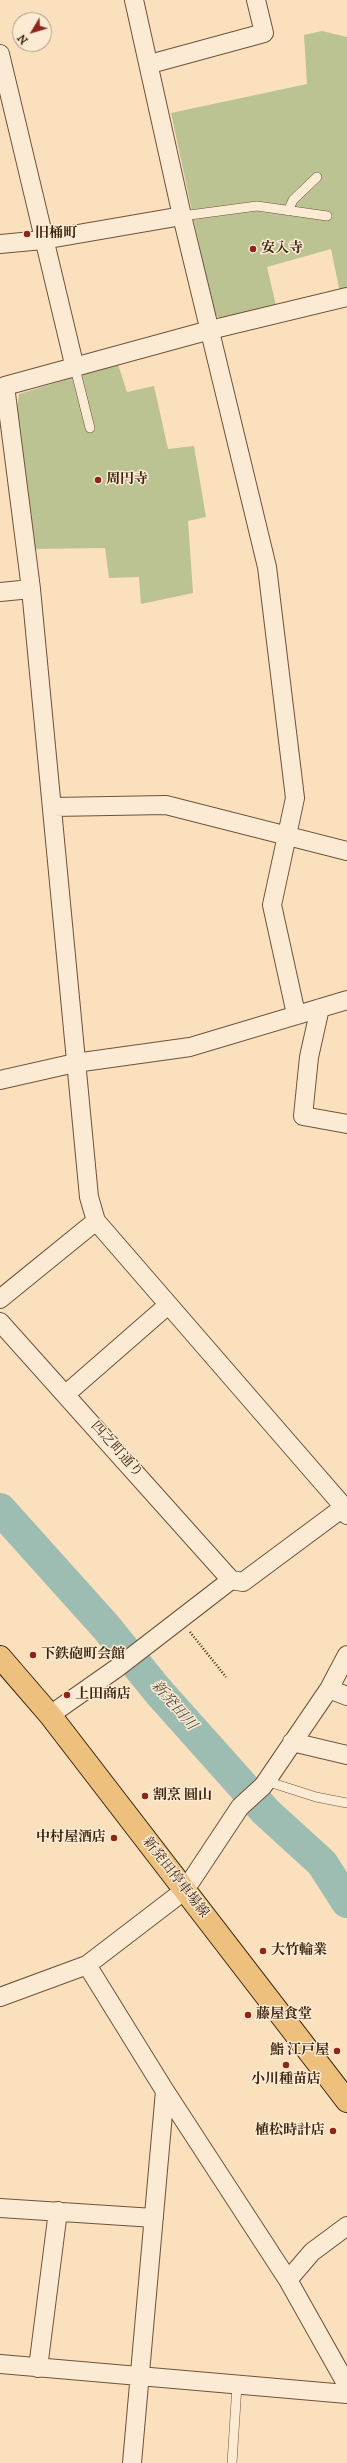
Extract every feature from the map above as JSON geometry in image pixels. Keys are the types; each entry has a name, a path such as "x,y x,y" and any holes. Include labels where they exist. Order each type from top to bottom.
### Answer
{"main road":[{"name":"新発田停車場線","path":"0,1657 50,1715 347,2101"}],"street":[{"path":"134,0 150,64 182,216 267,567 295,798 272,905 296,1014"},
{"path":"150,64 264,33 256,0"},
{"path":"0,54 43,240 75,368"},
{"path":"0,244 43,240 182,216"},
{"path":"50,1715 117,1668 231,1580 243,1582 345,1511 96,1220 89,1197 31,589 5,386 210,330 347,297"},
{"path":"0,592 31,589"},
{"path":"53,807 166,805 347,851"},
{"path":"0,1080 75,1062 190,1047 296,1014 347,1000"},
{"path":"320,1008 309,1057 303,1116 347,1124"},
{"path":"0,1298 96,1220"},
{"path":"66,1394 168,1305"},
{"name":"四之町通り","path":"0,1322 231,1580"},
{"path":"4,1990 87,1965 185,1890 240,1807 265,1783 328,1689 347,1655"},
{"path":"328,1689 347,1696"},
{"path":"292,1742 347,1755"},
{"path":"87,1965 165,2090 288,2280 347,2385"},
{"path":"132,2463 165,2090"},
{"path":"0,2208 154,2218"},
{"path":"38,2368 58,2211"},
{"path":"288,2280 312,2252 347,2226"},
{"path":"0,2364 347,2394"}],"lane":[{"path":"288,211 293,200 317,177"},
{"path":"182,216 257,206 327,216"},
{"path":"75,368 90,428"},
{"path":"265,1783 316,1797 347,1803"},
{"path":"232,2463 237,2385"}],"path":[{"path":"180,1619 226,1677"}],"green space":[{"path":"322,31 347,37 347,292 340,293 331,249 267,267 277,310 224,321 214,314 171,113 307,84 304,35"},
{"path":"118,364 127,392 154,386 168,449 194,446 206,517 188,521 193,593 141,604 139,577 109,578 105,548 32,549 16,417 19,394"}],"waterway":[{"name":"新発田川","path":"0,1509 106,1627 158,1691 266,1812 322,1863 347,1902"}],"place":[{"name":"旧桶町","path":"27,234"},
{"name":"安入寺","path":"253,249"},
{"name":"周円寺","path":"98,480"},
{"name":"下鉄砲町会館","path":"33,1655"},
{"name":"上田商店","path":"67,1695"},
{"name":"割烹 圓山","path":"145,1796"},
{"name":"中村屋酒店","path":"114,1838"},
{"name":"大竹輪業","path":"263,1951"},
{"name":"藤屋食堂","path":"248,2015"},
{"name":"鮨 江戸屋","path":"337,2051"},
{"name":"小川種苗店","path":"286,2065"},
{"name":"植松時計店","path":"333,2131"}]}
